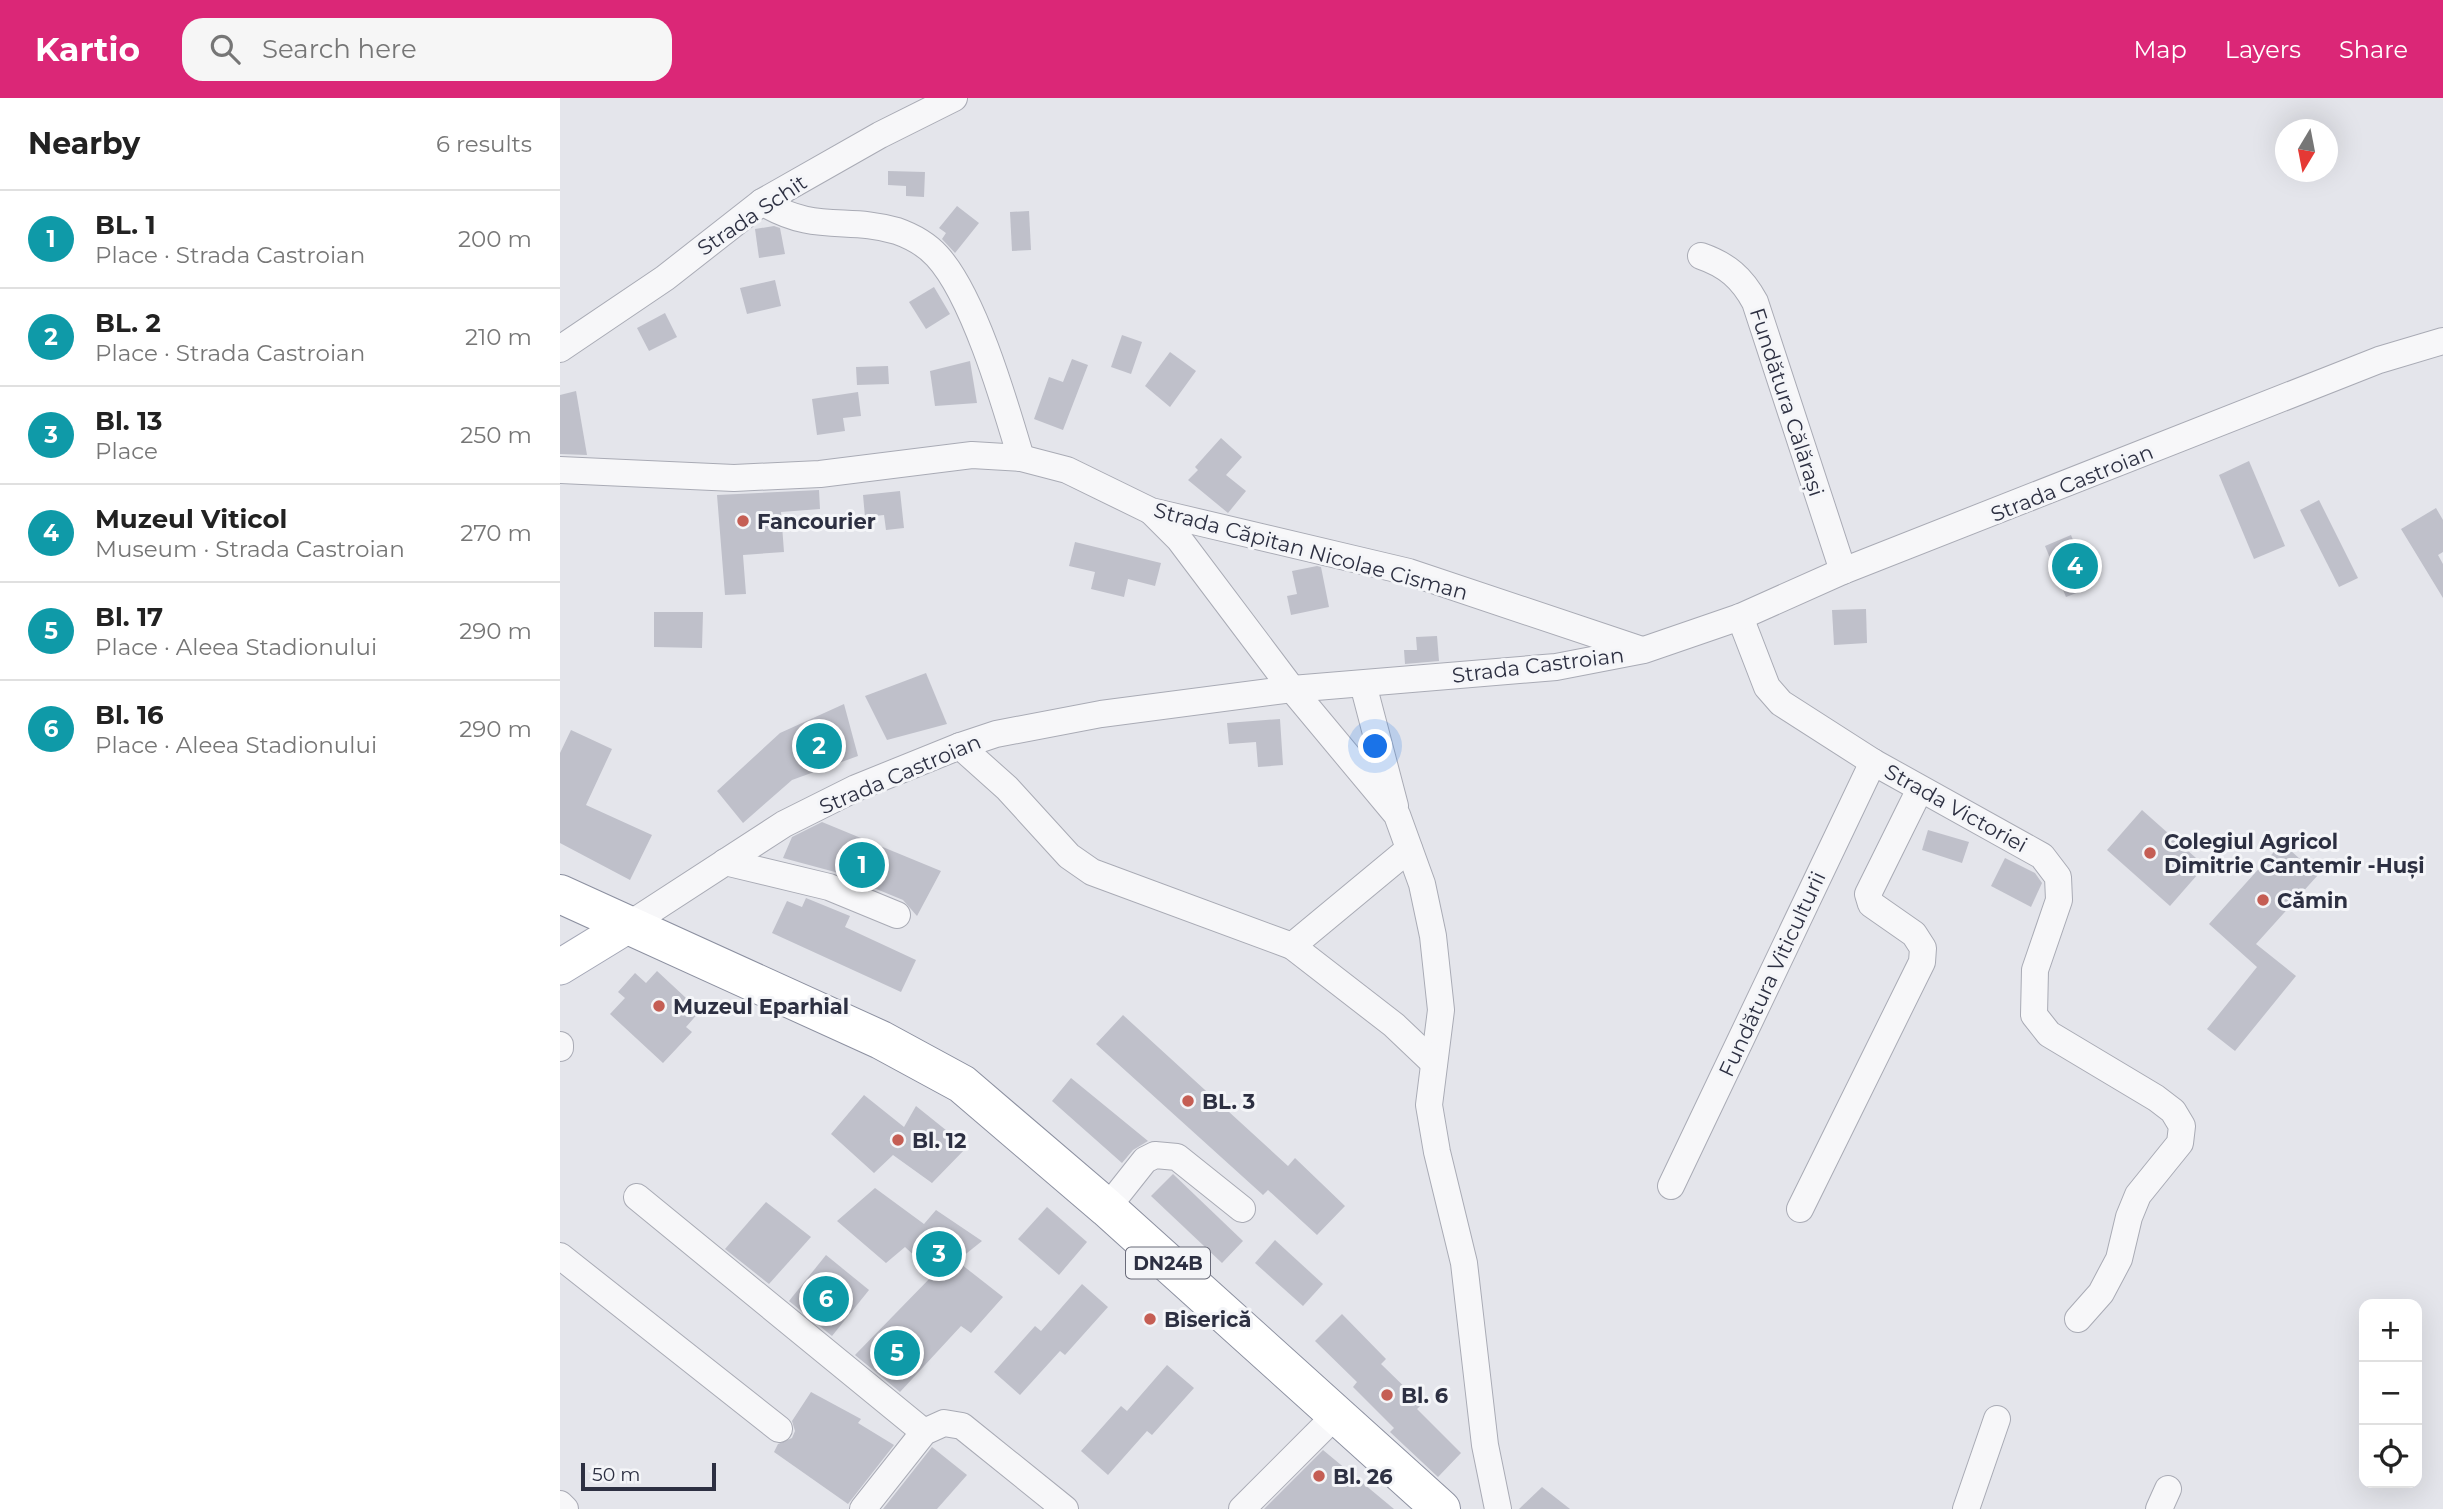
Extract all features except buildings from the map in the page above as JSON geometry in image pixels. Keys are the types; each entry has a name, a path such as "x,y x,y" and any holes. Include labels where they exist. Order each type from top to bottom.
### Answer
{"highway":[{"name":"DN24B","path":"560,894 927,1063 962,1084 1107,1208 1441,1509"}],"main road":[{"path":"560,967 626,926"}],"street":[{"name":"Strada Schit","path":"560,349 665,278 762,202 880,135 954,98"},
{"path":"762,202 781,214 806,221 898,231 936,254 965,300 1002,396 1021,458"},
{"name":"Fundătura Călărași","path":"1702,256 1720,262 1735,273 1755,302 1843,571"},
{"name":"Strada Castroian","path":"626,926 784,824 856,788 996,734 1101,714 1292,689 1556,667 1644,650 1740,617 1843,571 2379,360 2443,341"},
{"name":"Strada Căpitan Nicolae Cisman","path":"560,470 734,478 820,474 972,455 1021,458 1067,470 1151,511 1409,572 1644,650"},
{"path":"1151,511 1179,539 1292,689 1397,815"},
{"name":"Strada Victoriei","path":"1740,617 1767,687 1781,703 1872,762 2042,856 2058,877 2059,900 2035,970 2034,1015 2049,1034 2156,1098 2173,1111 2182,1126 2180,1143 2138,1195 2129,1217 2119,1259 2101,1293 2078,1319"},
{"path":"1363,684 1397,815 1422,884 1440,985 1441,1010 1429,1085 1432,1129 1464,1264 1485,1445 1498,1509"},
{"path":"960,746 1007,788 1069,856 1092,872 1292,946 1394,1025 1434,1063"},
{"name":"Fundătura Viticulturii","path":"1671,1186 1872,762"},
{"path":"1800,1209 1922,962 1923,948 1913,934 1871,904 1868,894 1920,789"},
{"path":"1292,946 1409,849"},
{"path":"725,862 829,887 897,915"},
{"path":"1107,1208 1145,1160 1156,1155 1177,1157 1242,1209"},
{"path":"637,1197 924,1432"},
{"path":"560,1256 779,1429"},
{"path":"1242,1509 1337,1414"},
{"path":"1966,1509 1997,1419"},
{"path":"863,1509 924,1432 944,1423 962,1426 1065,1509"},
{"path":"560,1504 565,1509"}],"place":[{"name":"Fancourier","path":"743,521"},
{"name":"Muzeul Viticol","path":"2075,566"},
{"name":"BL. 2","path":"819,746"},
{"name":"Colegiul Agricol Dimitrie Cantemir -Huși","path":"2150,853"},
{"name":"BL. 1","path":"862,865"},
{"name":"Cămin","path":"2263,900"},
{"name":"Muzeul Eparhial","path":"659,1006"},
{"name":"BL. 3","path":"1188,1101"},
{"name":"Bl. 12","path":"898,1140"},
{"name":"Bl. 13","path":"939,1254"},
{"name":"Bl. 16","path":"826,1299"},
{"name":"Biserică","path":"1150,1319"},
{"name":"Bl. 17","path":"897,1353"},
{"name":"Bl. 6","path":"1387,1395"},
{"name":"Bl. 26","path":"1319,1476"}]}
